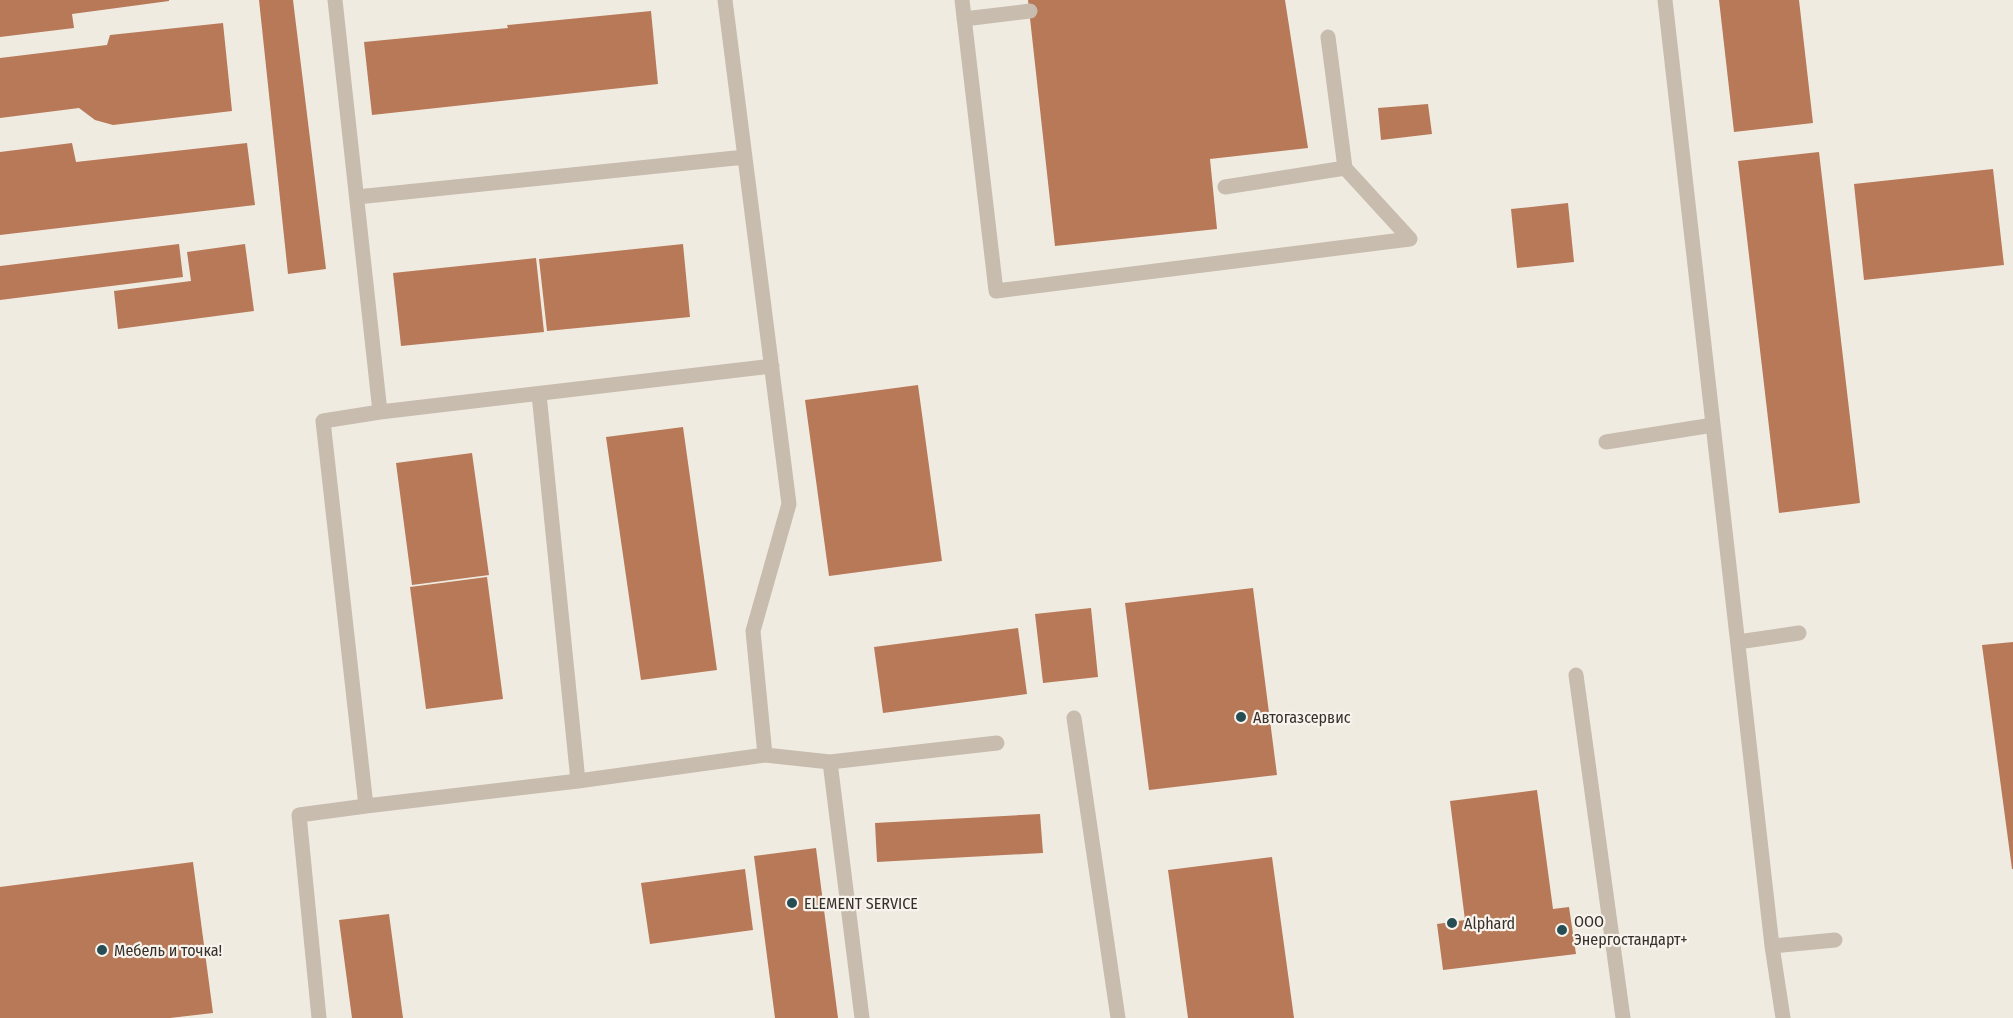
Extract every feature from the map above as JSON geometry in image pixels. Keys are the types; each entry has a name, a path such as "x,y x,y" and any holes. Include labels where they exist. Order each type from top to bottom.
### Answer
{"street":[{"path":"335,0 380,412"},
{"path":"725,0 789,504 753,631 765,755"},
{"path":"962,0 996,291 1410,239 1345,168 1329,37"},
{"path":"1665,0 1772,945 1783,1018"},
{"path":"964,19 1030,11"},
{"path":"357,197 745,157"},
{"path":"1225,187 1345,168"},
{"path":"366,806 323,421 380,412 772,366"},
{"path":"539,394 578,781"},
{"path":"1606,442 1713,424"},
{"path":"1738,642 1799,633"},
{"path":"1576,675 1623,1018"},
{"path":"1074,718 1118,1018"},
{"path":"319,1018 299,814 578,781 765,755 830,762 997,743"},
{"path":"830,762 862,1018"},
{"path":"1772,945 1835,939"}],"building":[{"path":"0,0 169,1 72,14 74,28 0,37"},
{"path":"259,0 293,0 326,269 288,274"},
{"path":"1028,0 1285,0 1308,148 1210,159 1217,229 1055,246"},
{"path":"1719,0 1799,0 1813,123 1734,132"},
{"path":"651,11 658,84 372,115 364,42"},
{"path":"223,23 232,111 113,125 95,120 79,108 0,118 0,58 107,45 110,35"},
{"path":"1428,104 1432,134 1381,140 1378,108"},
{"path":"72,143 76,162 247,143 255,205 0,235 0,152"},
{"path":"1819,152 1860,503 1779,513 1738,161"},
{"path":"1993,169 2004,265 1864,280 1854,184"},
{"path":"1568,203 1574,262 1517,268 1511,209"},
{"path":"179,244 183,277 0,300 0,266"},
{"path":"245,244 254,311 118,329 114,291 191,281 187,252"},
{"path":"683,244 690,317 547,331 539,259"},
{"path":"536,258 544,332 401,346 393,273"},
{"path":"918,385 942,561 829,576 805,400"},
{"path":"683,427 717,670 641,680 606,437"},
{"path":"472,453 489,575 412,585 396,463"},
{"path":"487,577 503,699 426,709 410,587"},
{"path":"1253,588 1277,775 1149,790 1125,603"},
{"path":"1091,608 1098,677 1043,683 1035,614"},
{"path":"1018,628 1027,694 883,713 874,647"},
{"path":"2013,642 2013,869 2012,869 1982,645"},
{"path":"1537,790 1553,909 1569,907 1576,954 1443,970 1437,924 1465,920 1450,801"},
{"path":"1040,814 1043,853 877,862 875,823"},
{"name":"ELEMENT SERVICE","path":"816,848 838,1018 775,1018 754,856"},
{"path":"1272,857 1294,1018 1188,1018 1168,870"},
{"name":"Мебель и точка!","path":"193,862 213,1013 170,1018 0,1018 0,887"},
{"path":"745,869 753,930 650,944 641,883"},
{"path":"389,914 403,1018 352,1018 339,920"}],"place":[{"name":"Автогазсервис","path":"1241,717"},
{"name":"ELEMENT SERVICE","path":"792,903"},
{"name":"Alphard","path":"1452,923"},
{"name":"ООО Энергостандарт+","path":"1562,930"},
{"name":"Мебель и точка!","path":"102,950"}]}
